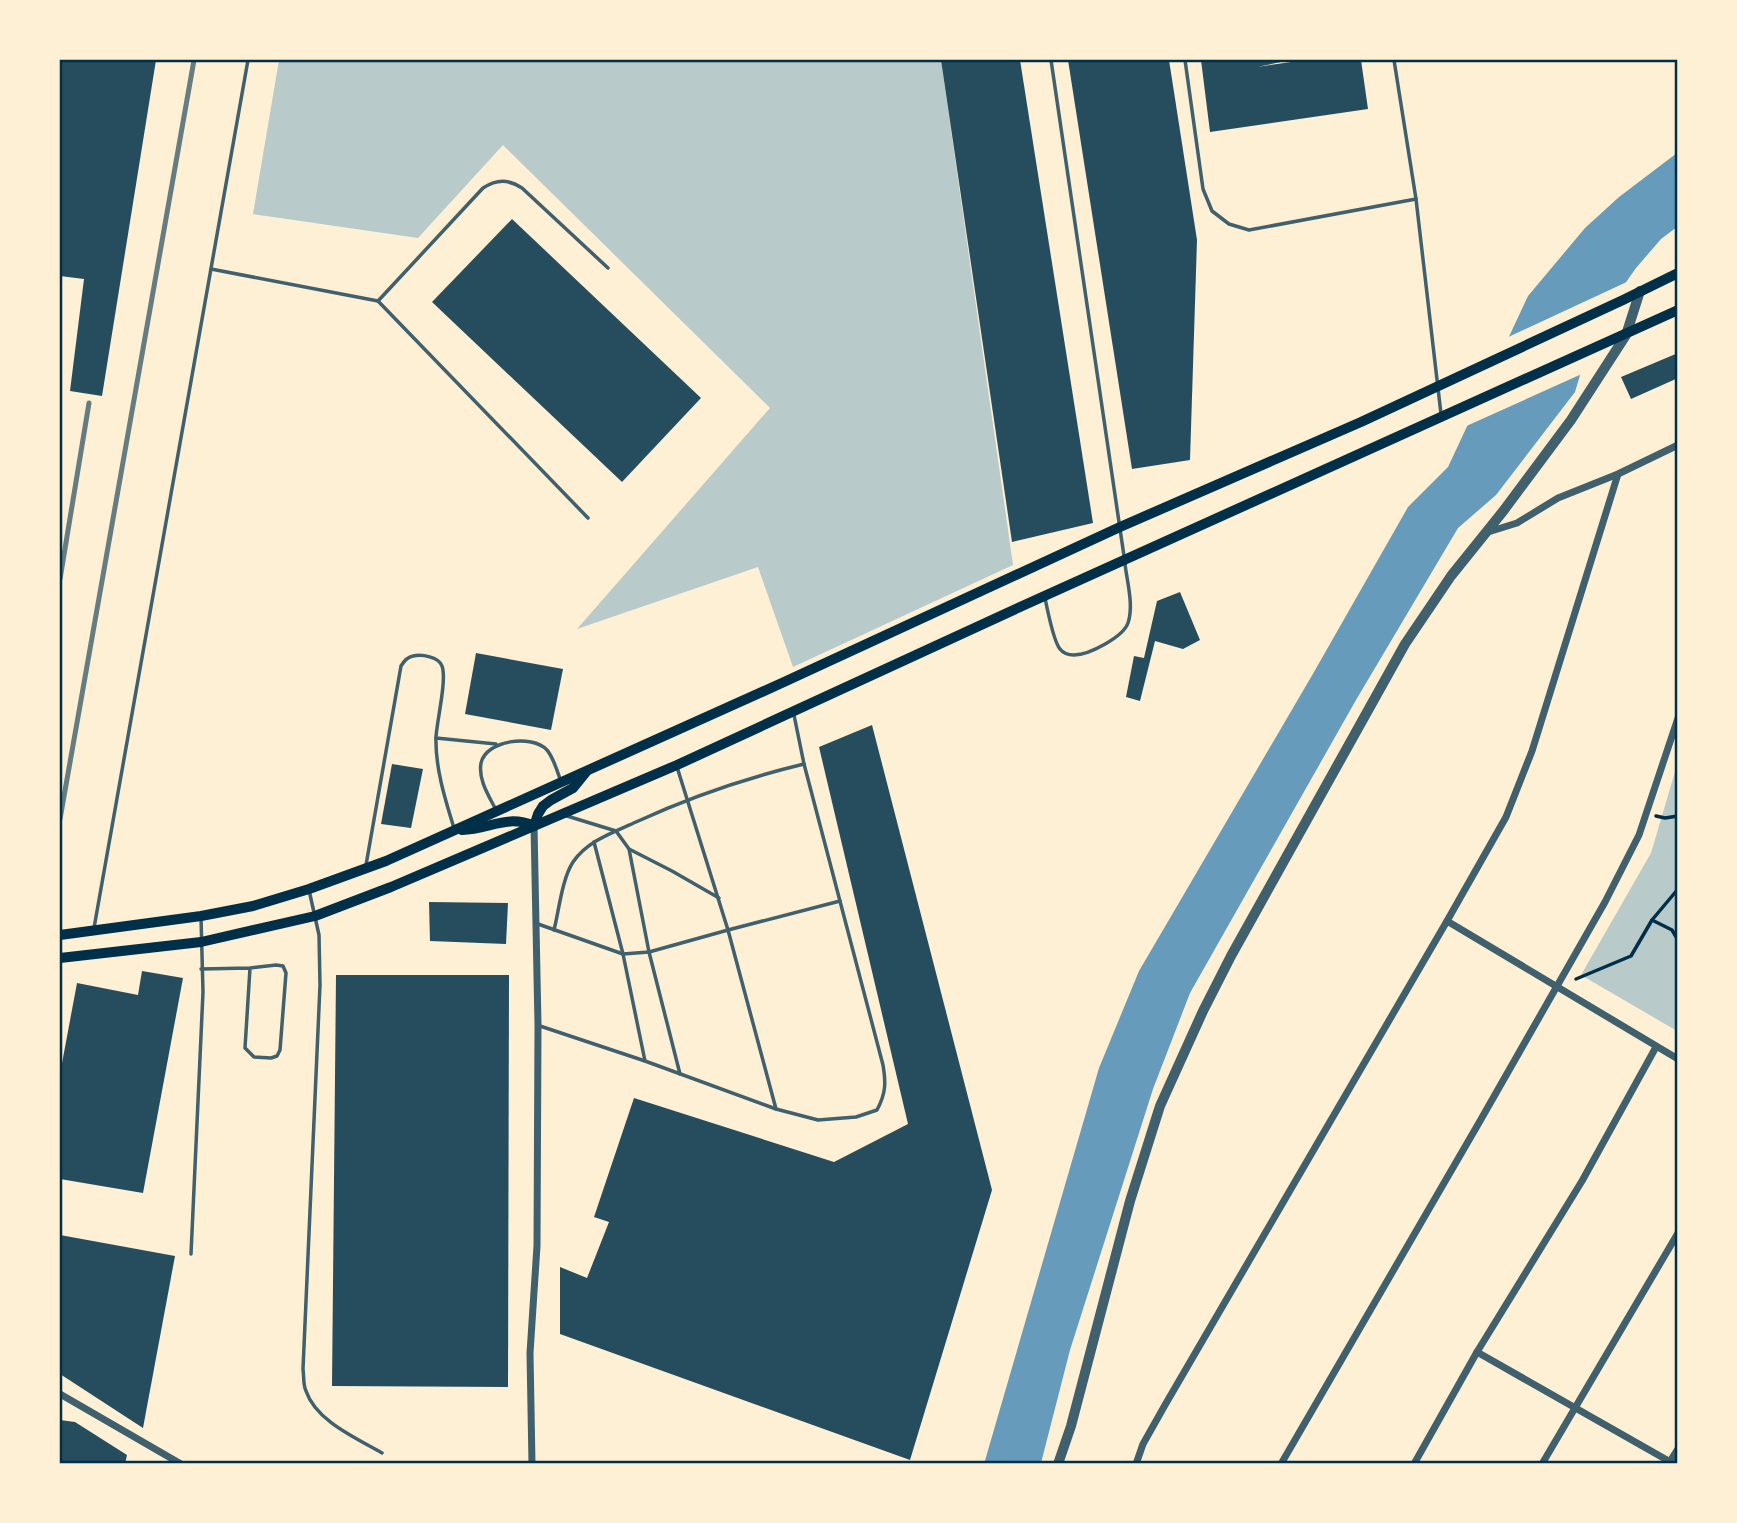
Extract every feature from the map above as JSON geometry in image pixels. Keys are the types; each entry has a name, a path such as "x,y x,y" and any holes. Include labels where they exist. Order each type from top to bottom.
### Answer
{"main road":[{"path":"60,935 201,916 253,906 366,868 784,682 1121,527 1361,422 1678,273"},
{"path":"60,958 201,942 258,930 315,916 391,887 677,765 1678,310"},
{"path":"534,827 543,806 573,788 589,769"},
{"path":"454,830 475,829 516,820 534,827"},
{"path":"253,906 258,930"}],"street":[{"path":"1058,1464 1072,1426 1141,1165 1160,1106 1203,1011 1405,644 1451,576 1571,420 1626,335 1640,291"},
{"path":"1485,533 1517,523 1558,498 1618,474 1678,445"},
{"path":"1136,1464 1143,1444 1165,1405 1506,817 1532,751 1618,474"},
{"path":"1281,1464 1611,891 1639,835 1677,721"},
{"path":"532,1464 530,1353 537,1247 538,1025 534,827"},
{"path":"1447,921 1678,1059"},
{"path":"1414,1464 1477,1352 1582,1181 1656,1048"},
{"path":"1542,1464 1678,1233"},
{"path":"1477,1352 1671,1463 1678,1449"},
{"path":"60,1394 181,1464"}],"lane":[{"path":"93,930 248,60"},
{"path":"1044,596 1058,647 1066,654 1076,656 1117,637 1126,629 1130,603 1121,527 1051,60"},
{"path":"1185,60 1203,189 1212,211 1229,224 1249,230 1416,199"},
{"path":"1394,60 1416,199 1441,416"},
{"path":"378,301 483,188 502,180 513,182 522,188 608,268"},
{"path":"211,269 378,301 588,518"},
{"path":"366,868 401,666 405,660 414,656 438,660 442,664 436,738 438,764 454,830"},
{"path":"538,1025 645,1060 776,1109 818,1120 856,1117 877,1110 884,1096 883,1065 804,764 793,712"},
{"path":"436,738 498,744 531,742 541,745 548,751 561,781"},
{"path":"497,811 482,780 481,764 486,752 498,744"},
{"path":"554,930 571,865 594,842 688,800 804,764"},
{"path":"677,765 719,898 776,1109"},
{"path":"562,815 616,831 629,849 649,952 680,1074"},
{"path":"594,842 623,954 645,1060"},
{"path":"629,849 719,898"},
{"path":"309,889 319,935 320,985 304,1380 306,1391 319,1412 337,1428 382,1453"},
{"path":"536,924 623,954 649,952 840,901"},
{"path":"191,1254 202,992 201,916"},
{"path":"201,969 283,966 286,972 280,1050 277,1056 271,1058 254,1057 246,1048 250,968"}],"path":[{"path":"1646,814 1665,818 1678,816"},
{"path":"1558,986 1631,956 1652,920 1678,889"},
{"path":"1652,920 1672,930 1678,940"}],"shaded area":[{"path":"279,60 941,60 1013,565 793,667 758,567 577,629 770,408 503,145 418,238 253,214"},
{"path":"1677,765 1677,1031 1581,975 1651,853"}],"water":[{"path":"1677,153 1677,227 1661,239 1636,268 1605,312 1587,352 1575,392 1496,495 1458,528 1356,700 1190,993 1153,1089 1070,1350 1041,1463 984,1464 1099,1068 1139,971 1408,507 1448,467 1528,296 1585,228 1619,197"}],"pier":[{"path":"1631,280 1608,313 1584,373 1462,428 1504,339"}],"building":[{"path":"60,60 156,60 102,396 70,391 84,279 60,276"},
{"path":"941,60 1020,60 1093,523 1012,542"},
{"path":"1068,60 1169,60 1197,240 1190,460 1132,469"},
{"path":"1201,60 1286,60 1257,67 1305,60 1361,60 1368,109 1210,132"},
{"path":"512,219 701,398 622,482 432,302"},
{"path":"1678,353 1678,378 1631,399 1621,377"},
{"path":"1180,592 1200,640 1183,649 1155,641 1140,701 1126,697 1134,656 1144,658 1157,601"},
{"path":"476,653 563,669 551,730 465,714"},
{"path":"872,725 992,1190 910,1460 560,1334 560,1267 587,1278 609,1222 594,1217 634,1098 834,1162 908,1124 819,747"},
{"path":"392,764 423,769 411,828 381,824"},
{"path":"429,902 508,903 506,944 430,941"},
{"path":"142,971 183,978 143,1193 60,1179 60,1074 77,983 138,995"},
{"path":"336,975 509,975 508,1387 332,1386"},
{"path":"60,1235 175,1256 143,1428 60,1374"},
{"path":"60,1420 75,1422 127,1455 125,1464 60,1464"}],"railway":[{"path":"60,819 194,60"},
{"path":"60,579 89,403"}]}
